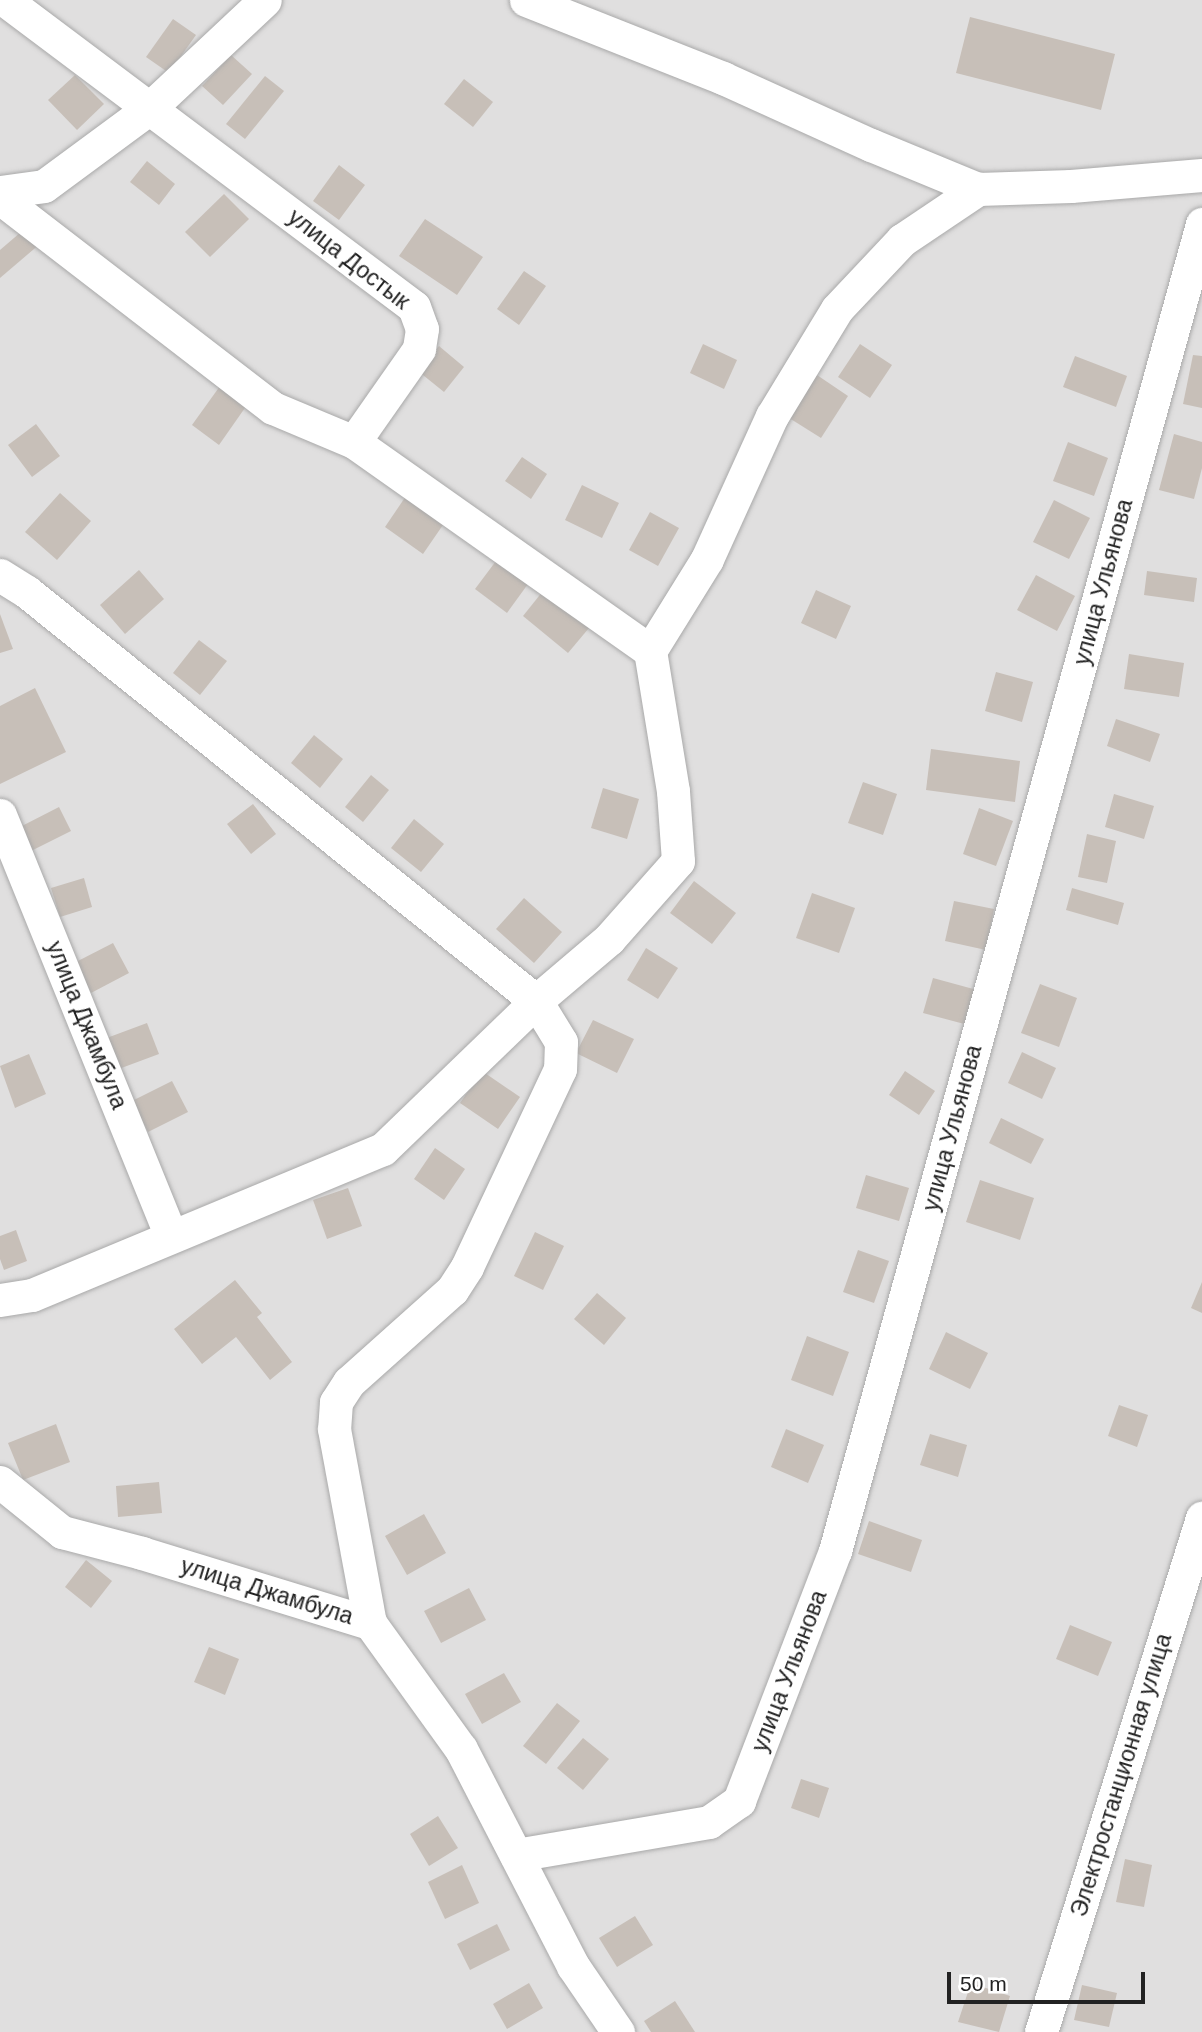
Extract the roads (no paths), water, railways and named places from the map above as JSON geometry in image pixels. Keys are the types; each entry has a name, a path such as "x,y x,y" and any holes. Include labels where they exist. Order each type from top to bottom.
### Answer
{"street":[{"name":"улица Достык","path":"5,0 414,307 422,329 419,349 354,442"},
{"path":"0,192 44,186 151,107 265,0"},
{"path":"526,0 723,78 871,145 978,189 1071,186 1202,175"},
{"path":"0,1300 32,1295 383,1149 536,1001 609,939 678,861 673,792 650,651 707,559 772,416 837,309 902,240 978,189"},
{"path":"0,198 273,408 354,442 650,651"},
{"name":"улица Ульянова","path":"516,1855 709,1822 739,1801 835,1551 1202,224"},
{"path":"0,575 27,592 536,1001 561,1042 560,1069 467,1267 452,1290 349,1382 336,1402 334,1430 370,1623"},
{"name":"улица Джамбула","path":"0,815 171,1236"},
{"name":"улица Джамбула","path":"0,1482 62,1532 142,1553 370,1623 461,1749 573,1966 618,2032"},
{"name":"Электростанционная улица","path":"1041,2032 1202,1518"}]}
